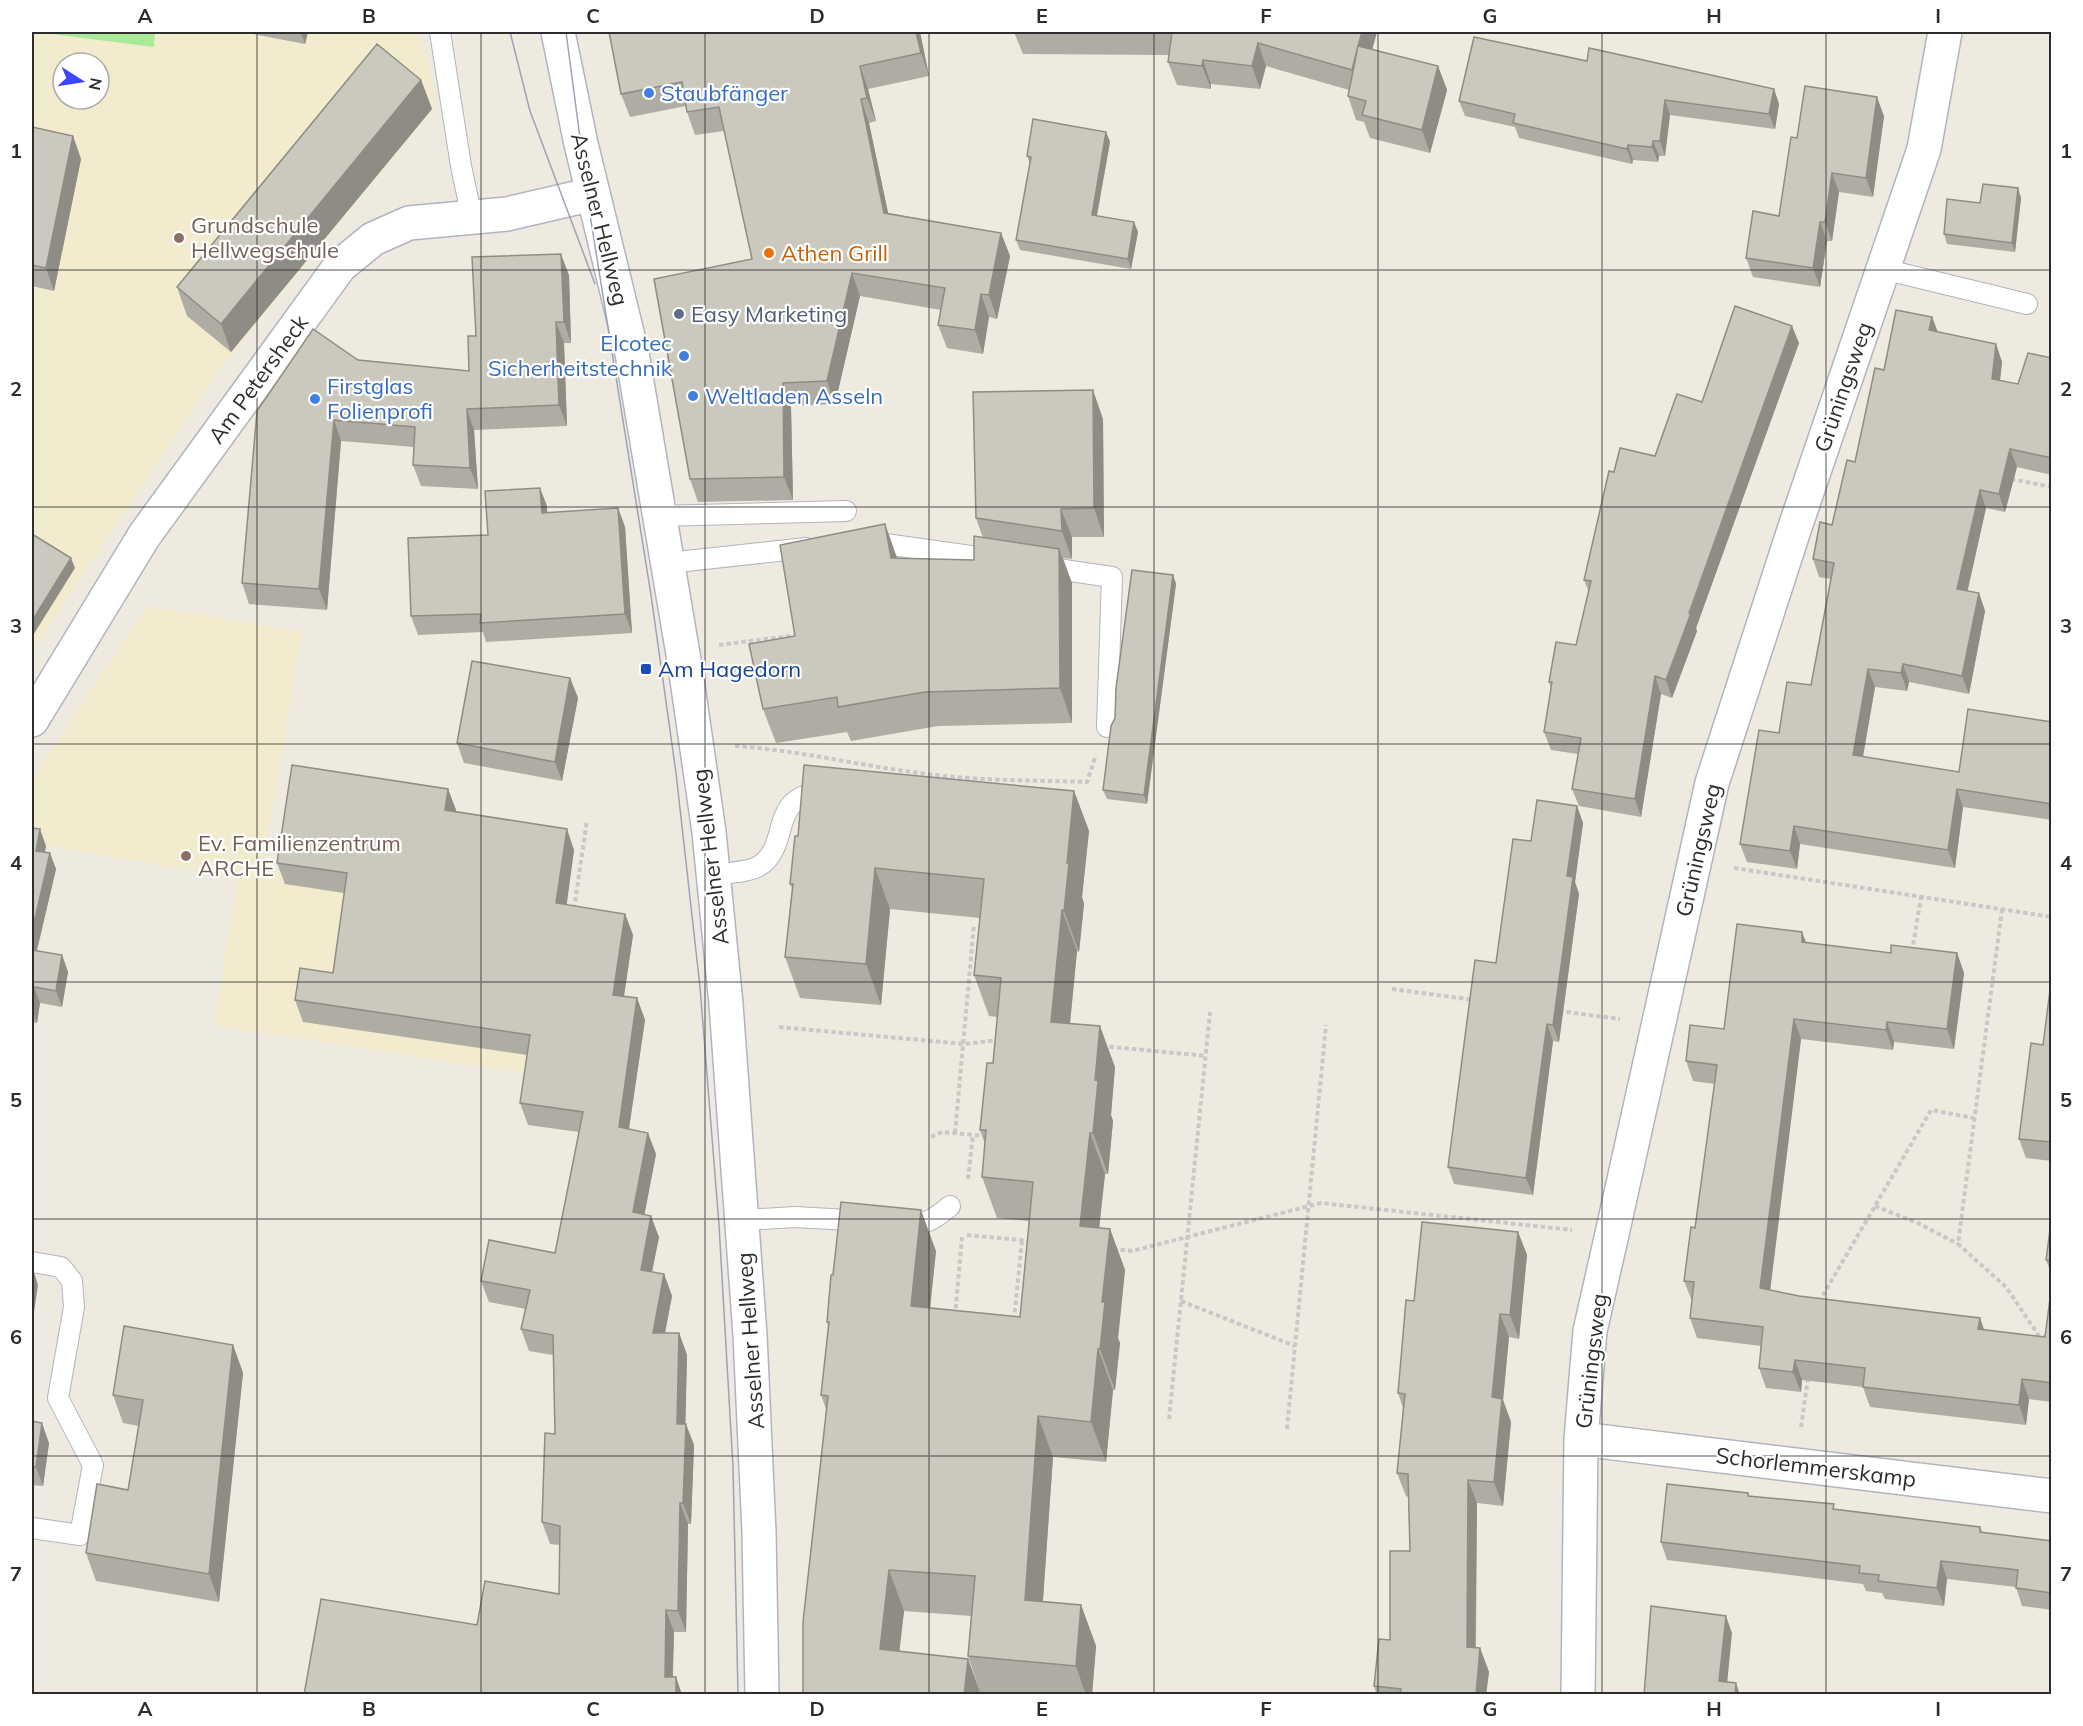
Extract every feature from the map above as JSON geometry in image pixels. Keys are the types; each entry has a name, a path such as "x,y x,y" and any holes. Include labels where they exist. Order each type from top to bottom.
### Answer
{"street":[{"name":"Asselner Hellweg","path":"558,32 632,353 696,741 713,875 726,1004 757,1451 762,1695"},
{"name":"Grüningsweg","path":"1578,1695 1581,1439 1590,1331 1712,783 1794,530 1924,149 1945,32"},
{"name":"Am Petersheck","path":"32,720 144,536 340,266 373,239 409,222 507,214 594,194"},
{"name":"Schorlemmerskamp","path":"1581,1439 2052,1496"}],"lane":[{"path":"440,32 461,166 472,218"},
{"path":"1883,269 2027,304"},
{"path":"659,516 846,511"},
{"path":"845,545 878,543 1112,577 1107,727"},
{"path":"668,563 823,547"},
{"path":"713,875 758,867 773,854 788,808 801,799 820,793"},
{"path":"742,1220 795,1217 920,1225 934,1219 950,1206"},
{"path":"32,1262 62,1267 72,1281 74,1307 58,1398 93,1465 80,1535 32,1528"}],"path":[{"path":"2006,477 2052,488"},
{"path":"797,627 798,644"},
{"path":"716,645 796,635"},
{"path":"720,672 766,667"},
{"path":"696,741 776,749 914,773 960,778 1087,782 1107,727"},
{"path":"572,920 587,820"},
{"path":"1724,867 2052,917"},
{"path":"1911,955 1921,897"},
{"path":"1958,1244 2002,909"},
{"path":"955,1133 974,924"},
{"path":"1392,989 1485,1001"},
{"path":"1555,1010 1659,1024"},
{"path":"1169,1419 1210,1012"},
{"path":"1287,1430 1326,1025"},
{"path":"779,1027 964,1044 1006,1039"},
{"path":"1100,1046 1206,1056"},
{"path":"1818,1311 1820,1300 1931,1110 1974,1118"},
{"path":"931,1137 942,1132 990,1136"},
{"path":"1110,1248 1132,1251 1321,1203 1612,1234"},
{"path":"1875,1206 1920,1224 1958,1244 2006,1287 2039,1336 2052,1338"},
{"path":"963,1234 1033,1241"},
{"path":"1013,1329 1022,1240"},
{"path":"1181,1301 1295,1346"},
{"path":"1800,1433 1810,1367"}],"shaded area":[{"name":"Grundschule Hellwegschule","path":"32,32 418,32 429,66 436,106 219,370 32,652"},
{"name":"Ev. Familienzentrum ARCHE","path":"148,606 302,632 263,866 287,870 355,894 633,935 621,1015 645,1020 634,1090 214,1025 238,879 32,843 32,782"}],"green space":[{"path":"36,32 155,32 154,47"}],"building":[{"path":"609,32 916,32 921,53 860,66 867,98 861,99 884,213 1001,233 989,295 981,294 975,330 938,325 945,288 852,273 827,381 783,383 784,477 690,479 654,279 752,259 719,107 687,112 682,82 621,94"},
{"path":"1172,32 1362,32 1352,70 1258,43 1252,66 1203,60 1202,66 1168,62"},
{"path":"1474,37 1587,61 1589,48 1774,89 1769,114 1665,100 1660,141 1653,141 1652,147 1628,145 1627,149 1513,123 1515,114 1459,101"},
{"path":"377,44 421,80 221,324 177,287"},
{"path":"1358,46 1438,66 1422,130 1362,115 1366,101 1348,96"},
{"path":"1805,86 1877,97 1866,178 1832,173 1825,222 1820,222 1813,268 1746,258 1753,211 1779,216 1791,137 1797,138"},
{"path":"1033,119 1106,132 1092,215 1134,222 1128,259 1016,240 1031,157 1027,156"},
{"path":"32,127 73,136 46,268 32,265"},
{"path":"1983,184 2018,188 2012,243 1944,234 1947,199 1980,203"},
{"path":"561,254 564,322 556,322 559,405 467,409 470,468 413,465 415,427 334,420 319,589 242,583 257,411 313,329 358,360 469,371 468,336 476,336 472,257"},
{"path":"1735,306 1792,326 1666,680 1655,676 1635,799 1572,789 1581,738 1544,732 1552,682 1549,682 1556,642 1576,645 1591,581 1584,580 1609,471 1614,472 1620,448 1655,456 1677,394 1702,402"},
{"path":"1896,310 1932,317 1929,330 1996,344 1992,379 2018,384 2028,353 2052,358 2052,458 2010,449 1999,494 1980,490 1957,589 1979,593 1962,676 1903,664 1901,673 1868,669 1853,755 1959,772 1968,709 2052,722 2052,804 1957,789 1948,850 1794,826 1790,851 1740,844 1759,730 1779,733 1787,682 1811,685 1834,563 1813,559 1820,522 1832,525 1847,460 1855,462 1875,368 1884,370"},
{"path":"1093,390 1094,508 1061,509 1062,531 976,518 973,392"},
{"path":"540,488 542,513 618,508 625,614 480,623 481,614 411,616 408,538 488,535 485,491"},
{"path":"885,524 891,558 974,560 974,536 1059,549 1060,688 925,692 838,707 837,697 763,709 749,644 795,636 780,545"},
{"path":"32,534 71,558 32,621"},
{"path":"1132,570 1173,575 1144,795 1103,790 1111,726 1115,718 1116,688"},
{"path":"472,661 570,678 555,762 457,743"},
{"path":"292,765 448,789 445,810 567,829 556,903 625,914 613,995 637,998 619,1127 648,1133 633,1212 651,1216 641,1270 664,1274 653,1333 679,1333 677,1424 686,1424 683,1503 680,1503 678,1611 666,1610 665,1677 676,1677 676,1695 304,1695 321,1599 477,1625 485,1581 559,1594 560,1526 542,1522 545,1433 555,1434 553,1335 521,1329 530,1290 481,1281 489,1240 555,1253 583,1112 520,1103 530,1035 295,1000 300,968 333,973 347,873 277,863"},
{"path":"804,765 1074,791 1067,863 1069,863 1051,1022 1100,1026 1093,1133 1090,1133 1080,1226 1110,1229 1102,1302 1105,1302 1091,1422 1038,1416 1025,1600 1081,1605 1076,1666 968,1656 975,1576 889,1570 880,1649 968,1659 964,1695 803,1695 803,1622 828,1396 821,1395 829,1322 827,1322 831,1275 833,1275 841,1202 921,1210 911,1306 1020,1317 1033,1182 982,1177 986,1130 980,1130 987,1063 993,1063 1001,978 974,975 984,879 875,868 866,964 785,957 793,884 790,884 795,836 798,836"},
{"path":"1537,800 1577,806 1567,876 1573,877 1553,1025 1547,1024 1526,1178 1448,1167 1475,960 1496,963 1513,839 1531,841"},
{"path":"32,828 40,829 36,851 50,853 32,932"},
{"path":"1737,924 1802,932 1802,942 1891,953 1891,945 1957,953 1947,1029 1887,1022 1886,1030 1794,1019 1760,1288 1799,1296 1980,1318 1978,1329 2045,1337 2052,1283 2052,1383 2022,1379 2019,1405 1863,1387 1865,1368 1795,1360 1793,1372 1759,1368 1763,1327 1690,1318 1694,1282 1684,1281 1691,1227 1695,1228 1717,1065 1686,1061 1690,1025 1724,1029"},
{"path":"32,950 62,955 56,991 34,987 32,1004"},
{"path":"2050,990 2052,990 2052,1142 2019,1139 2031,1043 2043,1045"},
{"path":"2052,1215 2052,1261 2046,1260"},
{"path":"1422,1222 1518,1232 1510,1315 1500,1314 1492,1397 1502,1399 1494,1482 1468,1480 1467,1647 1480,1648 1476,1695 1400,1695 1401,1689 1374,1686 1379,1639 1390,1640 1390,1551 1410,1551 1408,1474 1397,1473 1405,1394 1398,1393 1406,1300 1414,1301"},
{"path":"124,1326 233,1345 209,1574 86,1553 97,1484 128,1490 143,1400 113,1395"},
{"path":"32,1421 42,1423 36,1467 32,1467"},
{"path":"1667,1484 1748,1493 1748,1496 1834,1504 1833,1509 1980,1527 1980,1532 2052,1541 2052,1593 2016,1588 2018,1570 1941,1561 1937,1588 1878,1581 1879,1575 1859,1573 1860,1566 1661,1542"},
{"path":"1651,1606 1726,1616 1719,1681 1736,1683 1735,1695 1644,1695"}],"tram line":[{"path":"510,32 530,111 595,284"},
{"path":"566,32 591,221 651,595 676,773 700,987 719,1225 733,1467 738,1694"}],"place":[{"name":"Staubfänger","path":"649,93"},
{"name":"Grundschule Hellwegschule","path":"179,238"},
{"name":"Athen Grill","path":"769,253"},
{"name":"Easy Marketing","path":"679,314"},
{"name":"Elcotec Sicherheitstechnik","path":"684,356"},
{"name":"Weltladen Asseln","path":"693,396"},
{"name":"Firstglas Folienprofi","path":"315,399"},
{"name":"Am Hagedorn","path":"646,669"},
{"name":"Ev. Familienzentrum ARCHE","path":"186,856"}]}
